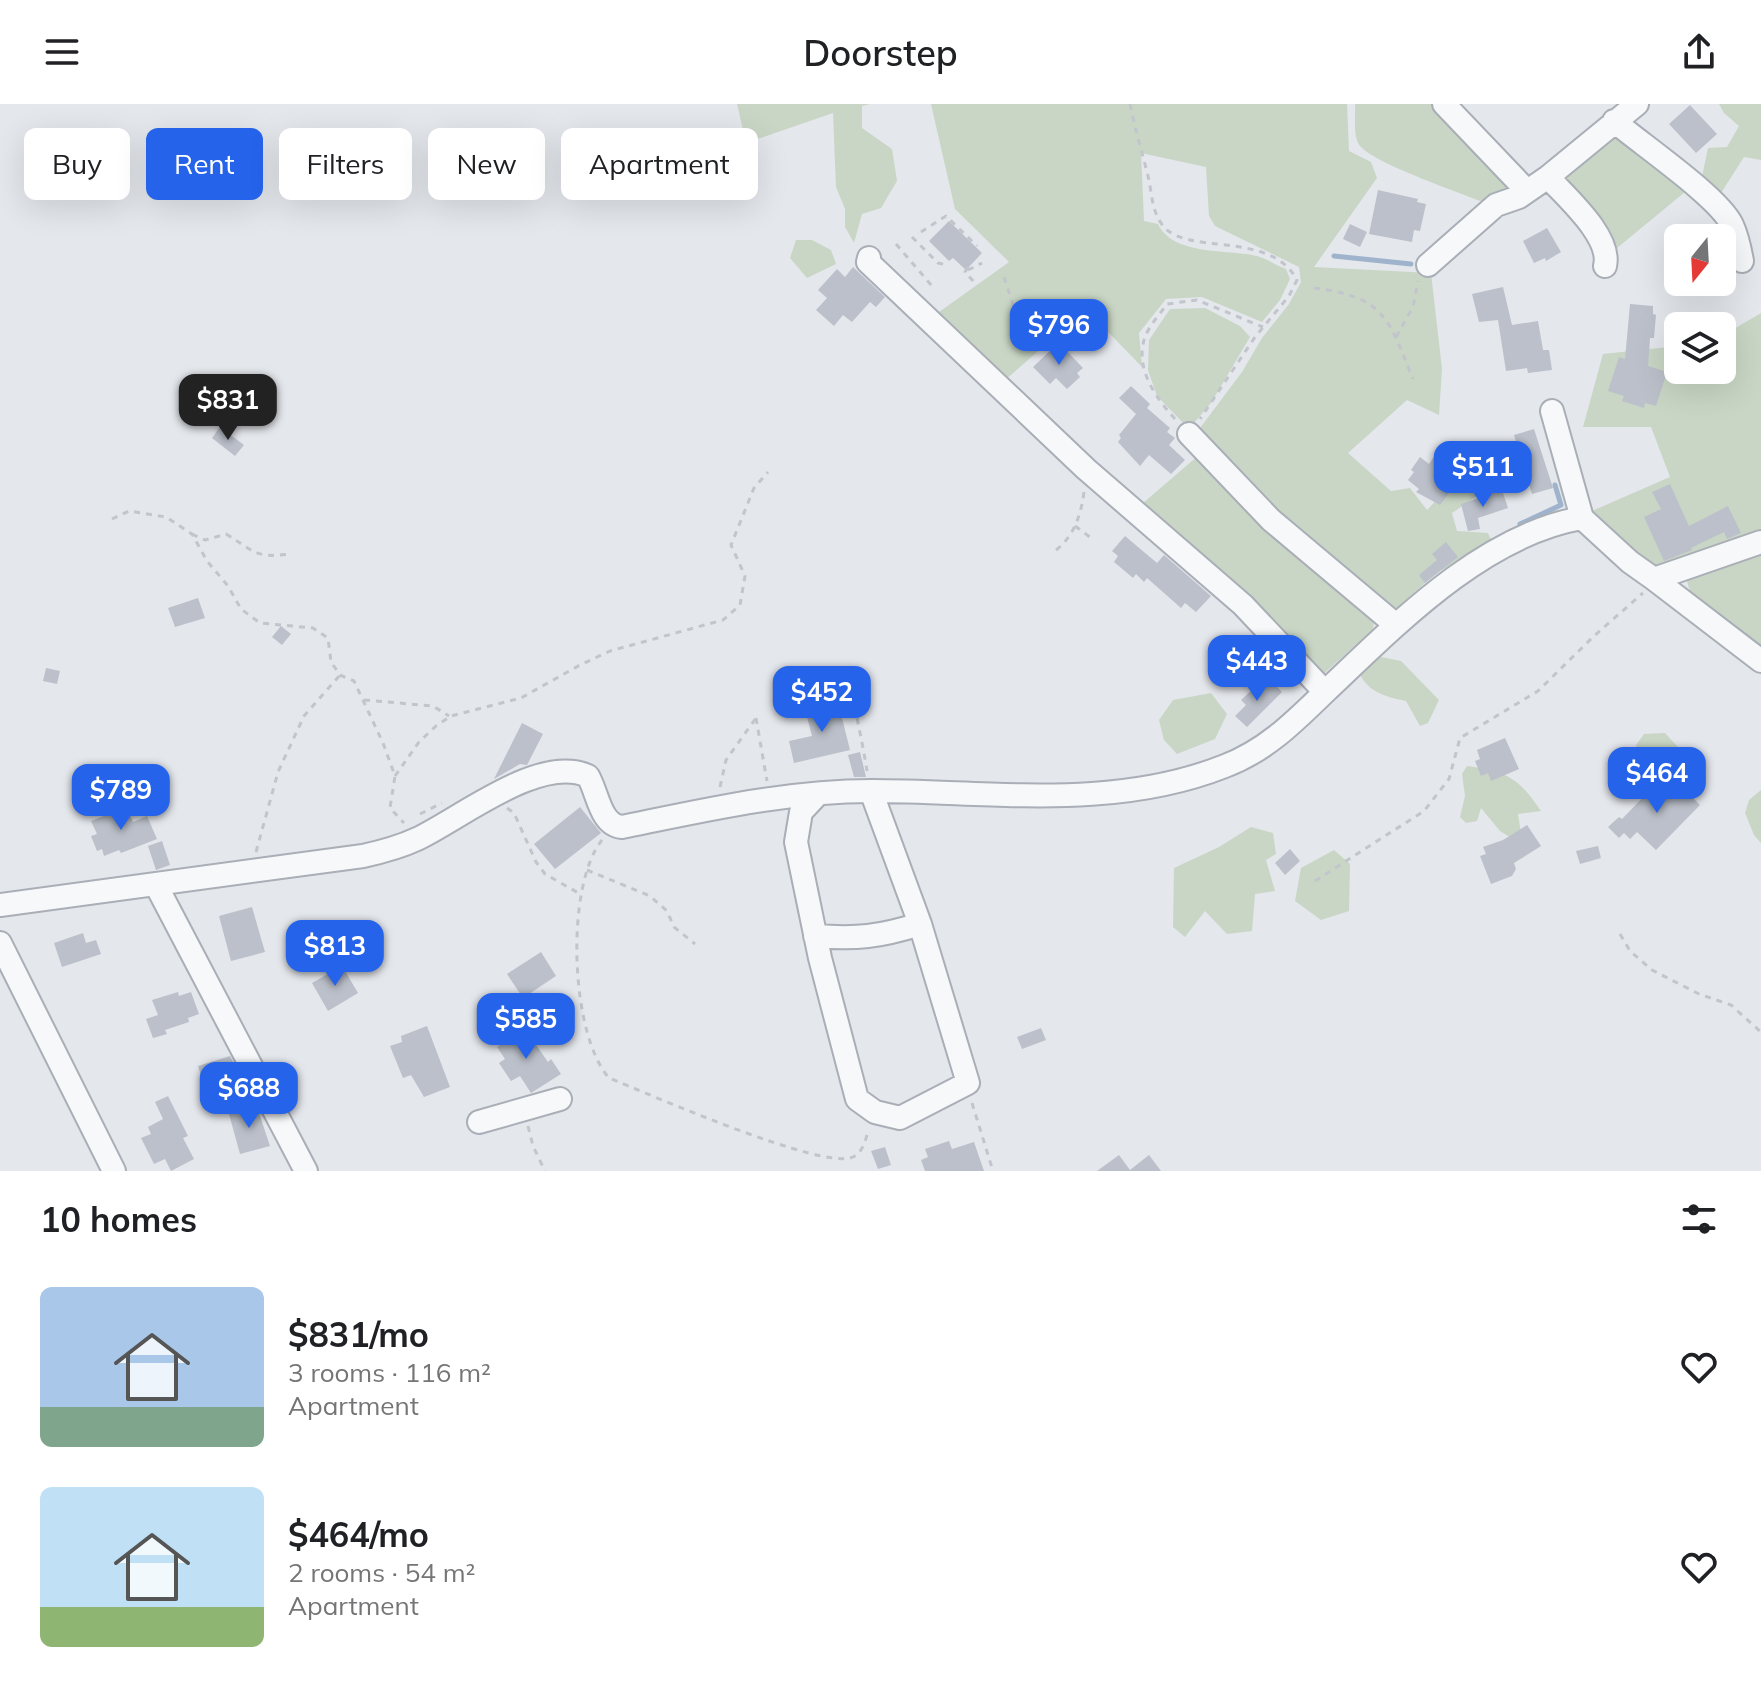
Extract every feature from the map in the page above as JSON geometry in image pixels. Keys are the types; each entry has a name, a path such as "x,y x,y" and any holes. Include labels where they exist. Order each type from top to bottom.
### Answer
{"street":[{"path":"1444,104 1527,191"},
{"path":"1428,265 1496,205 1548,177 1637,104"},
{"path":"1614,121 1707,195 1723,212 1732,225 1742,261"},
{"path":"1548,177 1601,239 1607,252 1605,266"},
{"path":"869,258 868,262 902,296 1086,469 1243,605 1325,692"},
{"path":"1552,411 1582,518 1630,562 1761,661"},
{"path":"1189,434 1271,520 1396,625"},
{"path":"0,905 262,871 384,851 415,841 514,784 560,772 578,771 588,776 607,821 613,826 622,827 769,797 871,791 1041,796 1135,789 1182,780 1226,766 1285,732 1396,625 1463,572 1509,543 1555,523 1582,518"},
{"path":"1654,579 1761,542"},
{"path":"817,795 801,812 796,842 815,936 857,1099 875,1112 900,1118 968,1083 920,924 871,791"},
{"path":"156,885 306,1171"},
{"path":"815,936 852,939 882,936 920,924"},
{"path":"0,943 114,1171"},
{"path":"479,1122 560,1099"}],"path":[{"path":"1130,104 1153,206 1162,225 1172,234 1264,251 1290,266 1297,280 1289,296 1263,327 1189,434 1161,404 1142,367 1145,338 1167,304 1197,300 1263,327"},
{"path":"921,232 946,216 977,246"},
{"path":"912,237 938,263 947,265"},
{"path":"896,244 932,286"},
{"path":"975,283 967,270 982,263"},
{"path":"1396,337 1413,307 1419,280 1428,265"},
{"path":"1004,277 1016,314 1037,326"},
{"path":"1314,288 1347,293 1379,309 1396,337 1413,379"},
{"path":"1056,550 1066,542 1075,526 1083,500 1086,469"},
{"path":"404,823 390,808 395,776 419,742 451,716 521,698 610,651 723,620 740,605 745,576 731,545 754,488 768,472"},
{"path":"112,519 129,511 166,517 205,540 226,534 252,553 274,556 289,554"},
{"path":"1075,526 1094,540"},
{"path":"192,534 241,609 260,623 313,628 328,638 331,662 340,675 354,681 395,776"},
{"path":"1315,881 1424,811 1449,779 1460,738 1538,691 1594,636 1652,587 1654,579"},
{"path":"850,671 852,697 871,791"},
{"path":"262,871 255,849 278,772 304,716 340,675"},
{"path":"364,700 433,706 451,716"},
{"path":"717,807 726,760 756,718 766,760 769,797"},
{"path":"483,800 499,803 514,813 536,862 545,874 582,895"},
{"path":"613,826 593,852 576,935 582,1018 598,1066 609,1078 764,1139 825,1158 851,1159 862,1151 868,1132"},
{"path":"587,870 650,896 667,911 674,927 695,944"},
{"path":"1620,934 1630,951 1652,970 1699,994 1731,1005 1761,1032"},
{"path":"968,1083 993,1171"},
{"path":"525,1109 533,1146 545,1171"}],"green space":[{"path":"737,104 870,104 862,106 862,128 892,149 897,181 881,208 862,214 854,243 845,227 845,209 836,187 833,113 758,139 758,128 743,128"},
{"path":"931,104 1347,104 1349,151 1371,162 1377,178 1314,267 1431,273 1442,369 1439,415 1407,400 1348,453 1391,491 1410,488 1427,510 1450,486 1466,475 1476,472 1498,476 1489,488 1452,513 1457,531 1488,533 1491,540 1482,550 1436,573 1395,610 1387,608 1333,567 1194,436 1242,372 1301,282 1299,267 1215,226 1209,216 1206,167 1141,153 1144,221 1158,224 1176,242 1202,249 1257,256 1286,269 1290,279 1280,300 1262,322 1202,297 1166,299 1139,333 1142,367 1086,309 1004,381 932,317 1009,262 955,209"},
{"path":"1355,104 1432,104 1510,187 1510,192 1488,204 1384,162 1358,143"},
{"path":"1719,104 1761,104 1761,160 1744,157 1721,193 1702,178 1617,248 1560,181 1629,119 1702,177 1708,148 1727,147 1739,126"},
{"path":"796,240 812,240 831,250 836,264 807,278 790,258"},
{"path":"1205,308 1240,326 1250,337 1211,403 1189,429 1157,396 1148,370 1149,340 1170,309"},
{"path":"1761,313 1761,533 1706,548 1661,565 1645,565 1585,514 1670,477 1651,427 1583,427 1603,354 1664,347 1664,384 1736,384 1736,328"},
{"path":"1199,455 1374,620 1373,629 1318,679 1136,509"},
{"path":"1761,547 1761,652 1690,592 1687,581 1695,568"},
{"path":"1376,656 1401,661 1439,700 1428,723 1420,726 1406,701 1383,695 1361,677 1357,669"},
{"path":"1211,693 1227,714 1215,739 1177,754 1164,740 1159,720 1173,700"},
{"path":"1665,733 1687,757 1682,770 1653,766 1639,753 1636,745 1644,734"},
{"path":"1467,766 1510,778 1525,790 1541,811 1518,814 1521,833 1513,839 1500,831 1481,808 1477,821 1466,823 1460,817 1465,796 1462,774"},
{"path":"1761,790 1761,843 1754,835 1745,813 1749,800"},
{"path":"1251,827 1273,833 1276,854 1266,860 1275,891 1255,894 1252,931 1227,934 1205,911 1185,937 1173,927 1174,868 1219,847"},
{"path":"1334,850 1350,864 1349,911 1321,920 1295,901 1301,868"}],"building":[{"path":"1690,105 1717,134 1696,153 1669,124"},
{"path":"1378,190 1418,199 1417,202 1426,204 1420,231 1414,230 1412,242 1369,234"},
{"path":"949,221 982,253 966,270 953,258 949,261 929,241"},
{"path":"1350,224 1367,232 1360,247 1343,239"},
{"path":"1547,228 1561,252 1546,261 1545,258 1534,263 1523,241"},
{"path":"853,267 885,297 876,307 870,302 852,322 843,315 834,326 816,310 827,298 818,290 837,269 845,277"},
{"path":"1503,287 1512,325 1538,321 1543,350 1549,350 1552,370 1528,373 1527,368 1506,371 1498,320 1479,322 1472,294"},
{"path":"1630,304 1653,306 1653,314 1656,315 1648,366 1664,371 1656,406 1645,403 1644,408 1622,401 1624,396 1608,391 1619,357 1625,359"},
{"path":"1061,345 1083,368 1077,373 1080,377 1067,389 1056,378 1050,384 1033,367 1055,346"},
{"path":"1131,386 1150,404 1147,408 1170,428 1167,432 1175,438 1169,445 1185,460 1171,474 1149,455 1140,466 1118,442 1121,438 1119,435 1136,414 1119,398"},
{"path":"220,427 244,445 235,456 212,438"},
{"path":"1534,429 1553,488 1532,494 1514,435"},
{"path":"1445,441 1468,456 1452,482 1456,484 1440,505 1416,492 1419,489 1408,480 1420,457 1429,464"},
{"path":"1670,484 1689,526 1728,506 1741,533 1727,539 1724,532 1664,561 1644,517 1661,509 1652,492"},
{"path":"1502,490 1508,508 1478,518 1480,529 1468,531 1461,504"},
{"path":"1125,536 1157,563 1164,555 1211,596 1196,612 1185,603 1181,608 1147,578 1144,582 1136,574 1133,578 1114,562 1118,556 1112,551"},
{"path":"1446,542 1458,557 1425,583 1419,575 1437,560 1432,554"},
{"path":"198,598 205,618 175,627 168,608"},
{"path":"281,626 291,634 282,645 272,637"},
{"path":"46,668 60,671 57,684 43,681"},
{"path":"846,674 850,696 830,699 826,677"},
{"path":"1271,681 1282,692 1247,727 1235,716 1246,705 1241,700 1254,688 1259,693"},
{"path":"838,702 850,750 794,763 789,741 812,736 805,709"},
{"path":"522,723 543,734 527,765 520,764 494,779"},
{"path":"1505,738 1519,769 1491,781 1488,773 1481,776 1475,761 1480,759 1477,750"},
{"path":"860,752 866,777 854,777 848,755"},
{"path":"1672,777 1700,805 1656,850 1637,832 1630,839 1624,833 1619,838 1608,827 1619,817 1622,819 1652,788 1657,793"},
{"path":"126,807 133,822 147,816 157,839 104,856 102,849 97,851 91,836 97,834 91,821"},
{"path":"580,807 601,833 555,869 534,844"},
{"path":"1527,825 1541,846 1514,863 1516,869 1512,876 1491,884 1480,856 1486,854 1483,847 1503,840"},
{"path":"162,841 170,865 156,870 148,846"},
{"path":"1598,846 1601,858 1580,864 1576,851"},
{"path":"1290,849 1300,861 1285,875 1275,863"},
{"path":"252,907 265,952 231,961 219,916"},
{"path":"83,933 86,943 96,940 101,954 62,967 54,943"},
{"path":"541,952 556,976 523,998 507,974"},
{"path":"342,966 358,993 328,1011 312,983"},
{"path":"178,992 179,996 191,992 199,1014 188,1018 189,1022 165,1030 167,1034 153,1038 146,1019 158,1015 152,1000"},
{"path":"427,1026 450,1087 424,1097 411,1075 403,1078 390,1046 402,1042 401,1036"},
{"path":"523,1026 548,1062 551,1059 561,1074 531,1093 520,1076 511,1081 499,1063 505,1059 497,1047"},
{"path":"1041,1028 1046,1040 1022,1049 1017,1037"},
{"path":"230,1056 241,1078 206,1090 198,1066"},
{"path":"168,1096 188,1136 183,1138 194,1159 171,1171 165,1159 154,1164 141,1138 151,1134 148,1127 163,1119 155,1102"},
{"path":"257,1107 270,1146 240,1154 229,1114"},
{"path":"949,1141 952,1149 974,1142 984,1171 925,1171 921,1160 928,1157 925,1149"},
{"path":"885,1147 891,1165 878,1169 871,1151"},
{"path":"1119,1155 1130,1170 1149,1155 1161,1171 1097,1171"}],"waterway":[{"path":"1334,256 1411,264"},
{"path":"1520,524 1561,505 1555,485"}]}
